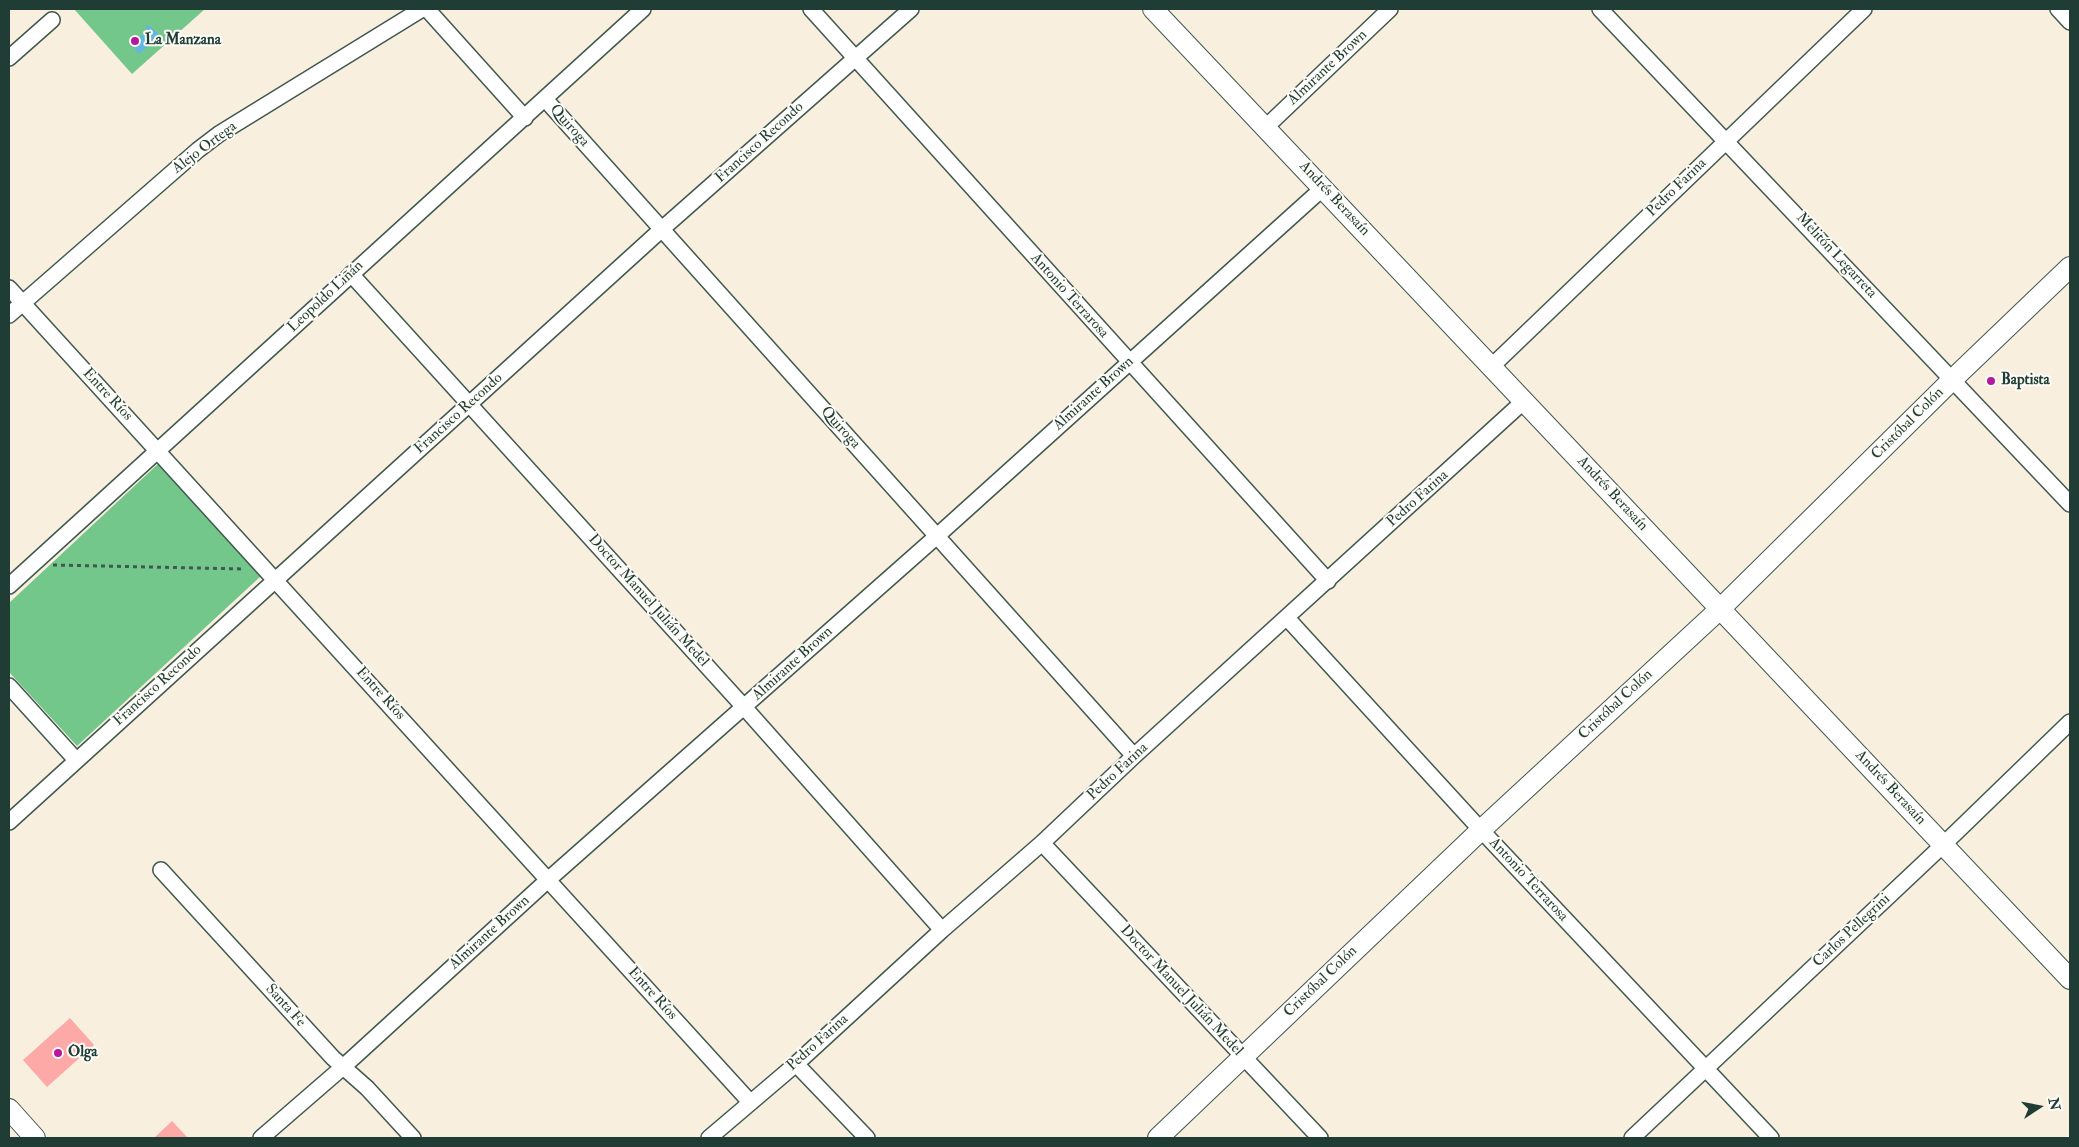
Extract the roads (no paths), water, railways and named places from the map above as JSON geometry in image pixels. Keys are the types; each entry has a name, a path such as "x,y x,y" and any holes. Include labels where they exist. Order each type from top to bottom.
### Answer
{"street":[{"name":"Quiroga","path":"428,9 524,118"},
{"name":"Leopoldo Liñán","path":"9,586 643,9"},
{"name":"Antonio Terrarosa","path":"812,9 1328,581"},
{"name":"Francisco Recondo","path":"9,822 271,574 470,405 662,230 911,9"},
{"name":"Almirante Brown","path":"1266,127 1390,9"},
{"name":"Melitón Legarreta","path":"1600,9 1727,140 2070,504"},
{"name":"Pedro Farina","path":"1491,367 1864,9"},
{"path":"2058,9 2070,22"},
{"name":"Andrés Berasaín","path":"1155,10 2070,978"},
{"name":"Alejo Ortega","path":"9,315 212,139 414,11"},
{"path":"9,58 52,20"},
{"name":"Quiroga","path":"545,99 1134,756"},
{"name":"Almirante Brown","path":"260,1138 343,1067 549,879 937,536 1323,188"},
{"name":"Cristóbal Colón","path":"1158,1138 1481,830 1720,609 1953,379 2070,267"},
{"name":"Doctor Manuel Julián Medel","path":"351,274 744,707 942,930"},
{"name":"Entre Ríos","path":"9,288 750,1102"},
{"name":"Pedro Farina","path":"709,1138 796,1064 942,930 1042,843 1134,756 1524,401"},
{"name":"Antonio Terrarosa","path":"1287,618 1481,830 1771,1138"},
{"path":"9,686 76,760"},
{"name":"Carlos Pellegrini","path":"1632,1138 2070,722"},
{"name":"Doctor Manuel Julián Medel","path":"1042,843 1320,1138"},
{"name":"Santa Fe","path":"161,870 333,1058 367,1088 413,1138"},
{"path":"796,1064 867,1138"},
{"path":"9,1109 33,1138"}],"water":[{"path":"149,25 160,36 139,54 131,44 147,31 146,27"}],"place":[{"name":"La Manzana","path":"135,41"},
{"name":"Baptista","path":"1991,381"},
{"name":"Olga","path":"58,1053"}]}
